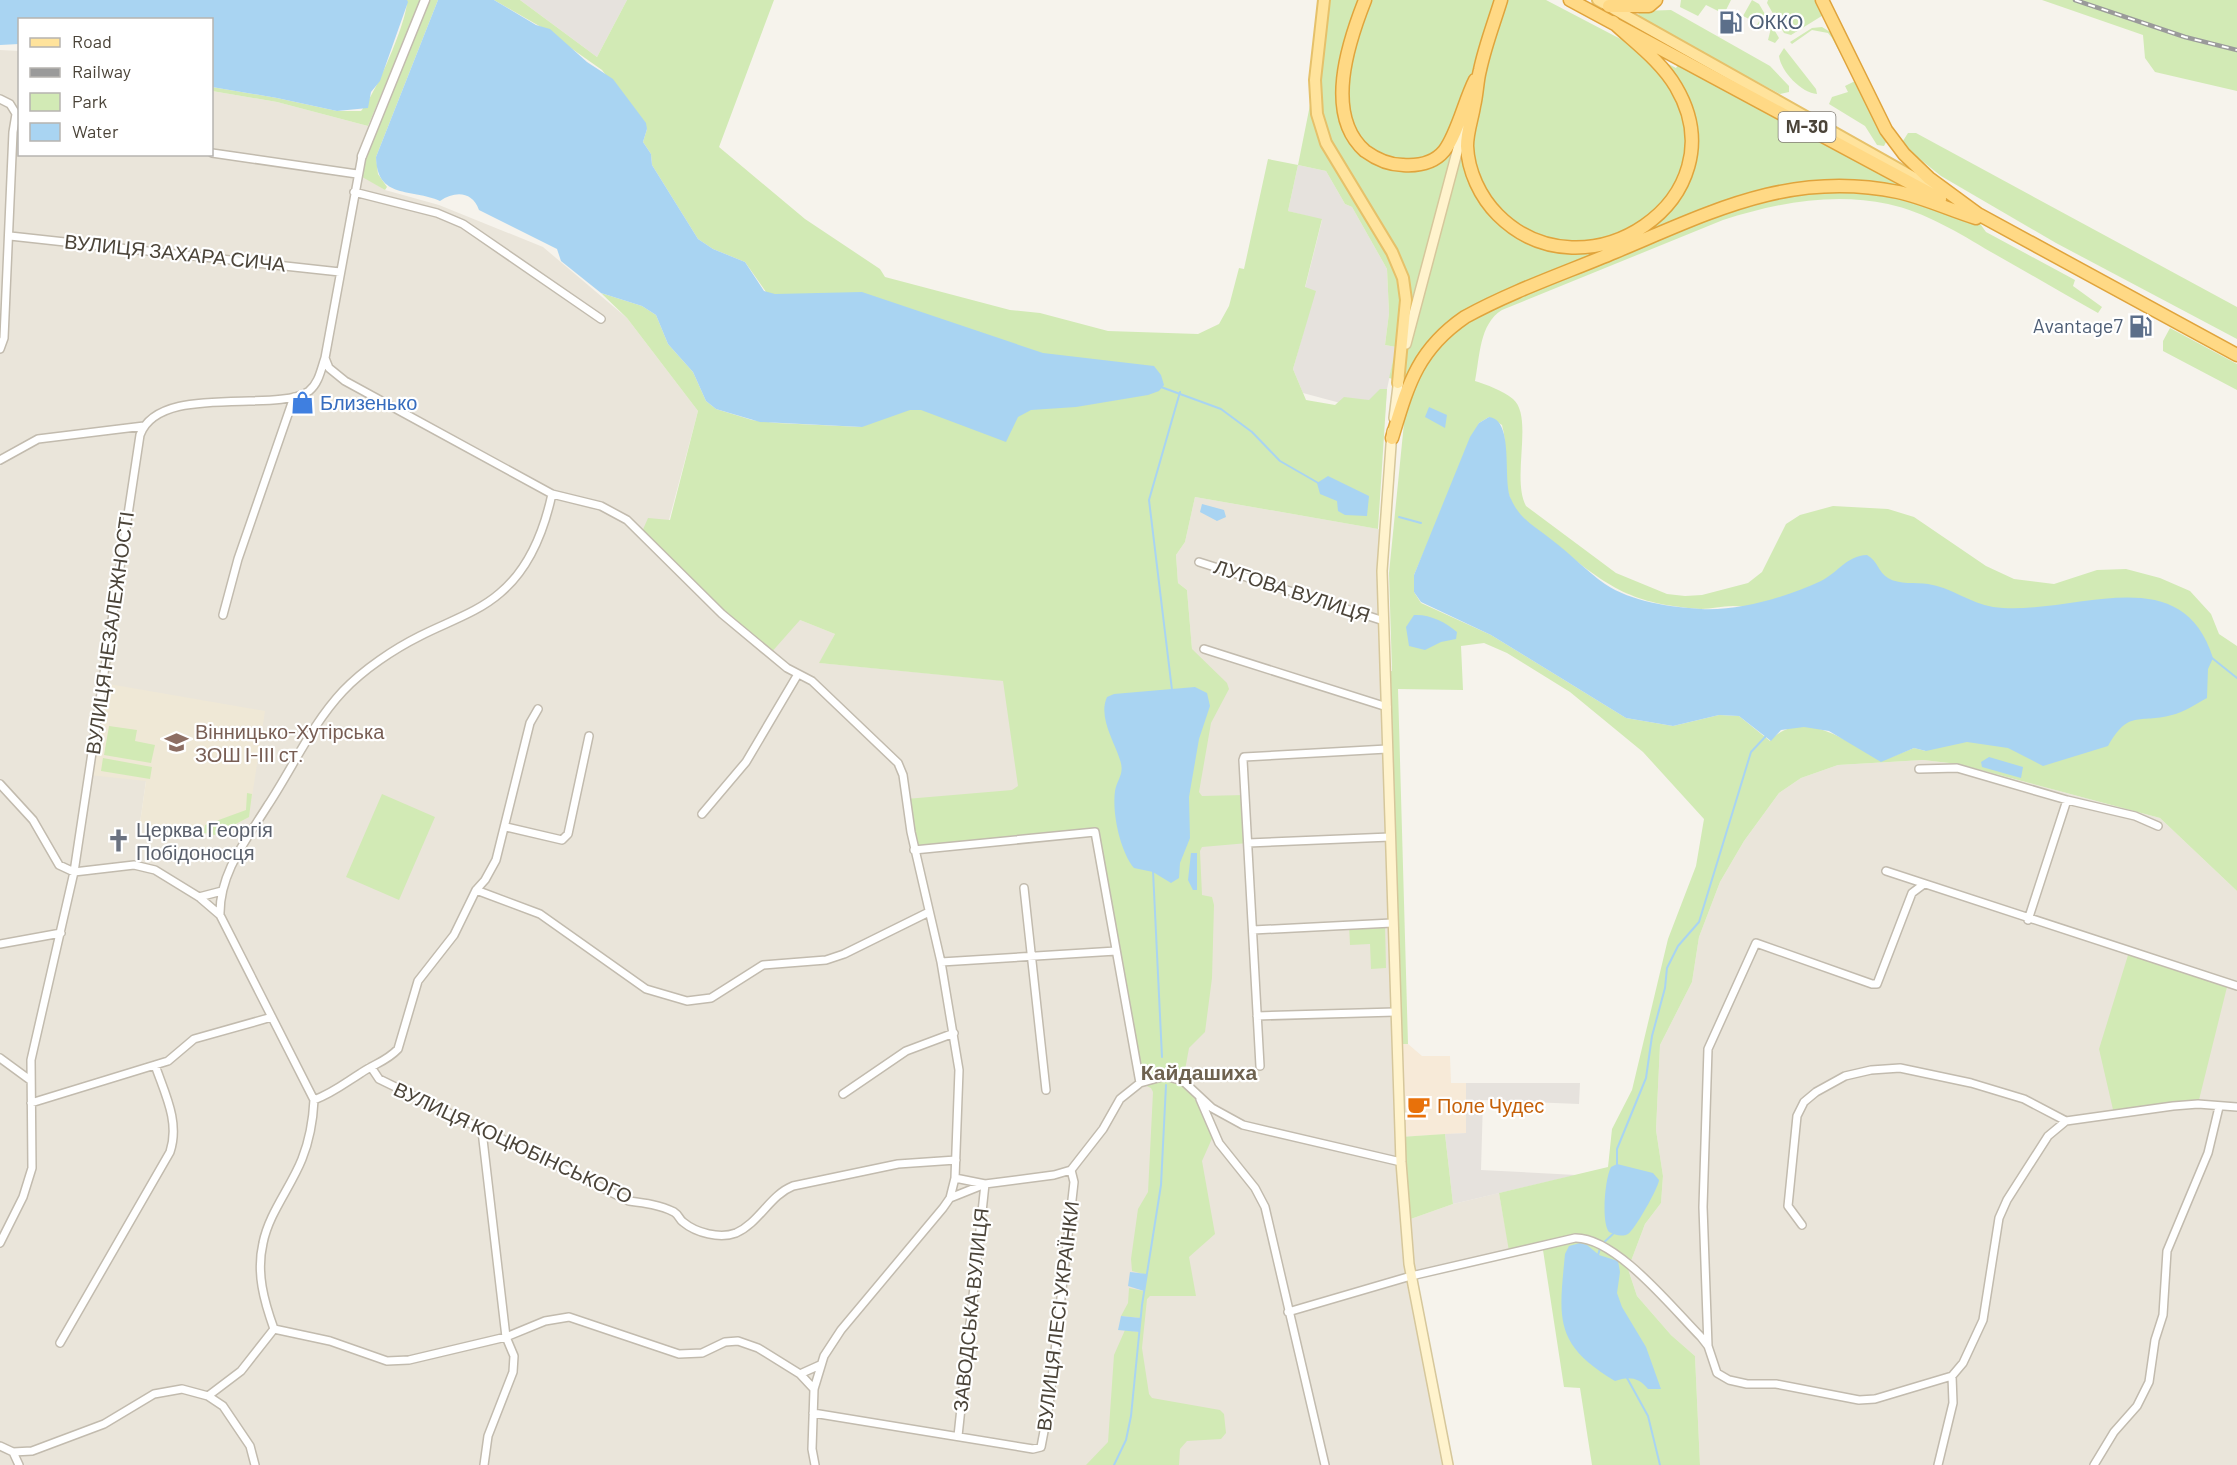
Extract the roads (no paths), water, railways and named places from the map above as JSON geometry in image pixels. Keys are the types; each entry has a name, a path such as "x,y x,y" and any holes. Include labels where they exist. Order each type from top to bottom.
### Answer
{"highway":[{"path":"1365,0 1347,63 1343,107 1346,123 1354,138 1371,155 1399,165 1419,164 1435,159 1450,141 1463,102 1479,70 1500,5"},
{"name":"М-30","path":"1570,0 2046,251 2237,355"},
{"path":"1604,3 1648,6 1656,0"},
{"name":"М-30","path":"1822,0 1894,142 1929,178 1977,216"},
{"path":"1479,70 1467,146 1477,184 1495,212 1521,233 1546,244 1586,248 1617,241 1644,226 1671,202 1687,173 1691,147 1686,114 1677,88 1658,63 1613,22"},
{"path":"1392,438 1415,369 1427,350 1451,326 1482,307 1719,208 1781,190 1839,186 1910,195 1977,216"}],"main road":[{"path":"1324,0 1315,80 1317,114 1326,143 1392,252 1403,278 1406,300 1383,560 1395,1012 1401,1162 1411,1276 1448,1465"},
{"path":"1604,3 1977,216"},
{"path":"1398,383 1414,309 1479,70"}],"street":[{"path":"0,460 38,438 144,426 156,416 193,403 294,397 314,386 325,358 362,156 426,0"},
{"path":"0,99 10,104 18,117 13,132 4,338 0,350"},
{"path":"213,153 357,174"},
{"path":"354,192 437,213 463,224 601,319"},
{"name":"ВУЛИЦЯ ЗАХАРА СИЧА","path":"10,236 340,272"},
{"path":"325,358 329,368 345,381 552,494 601,506 627,520 722,614 798,674 812,681 899,765 914,850 941,962 954,1033 960,1094 955,1178 950,1198 841,1330 820,1365 814,1389 815,1465"},
{"path":"223,615 238,559 294,397"},
{"name":"ВУЛИЦЯ НЕЗАЛЕЖНОСТІ","path":"74,872 140,435 144,426"},
{"path":"219,915 222,891 238,850 322,718 344,691 375,664 420,636 475,611 501,592 535,548 544,528 552,494"},
{"name":"ЛУГОВА ВУЛИЦЯ","path":"1199,562 1384,621"},
{"path":"1204,649 1387,707"},
{"path":"702,814 746,762 798,674"},
{"path":"315,1100 334,1092 371,1067 391,1058 398,1049 418,981 454,935 476,890 496,860 530,723 538,709"},
{"path":"506,827 562,840 568,834 589,736"},
{"path":"1260,1066 1244,757 1387,749"},
{"path":"1918,769 1957,768 2067,800 2135,816 2158,826"},
{"path":"0,784 33,820 59,865 74,872 95,872 134,865 154,870 199,897 219,915 315,1100 313,1130 302,1160 267,1227 262,1245 262,1295 273,1329"},
{"path":"2028,920 2067,800"},
{"path":"914,850 1095,832 1140,1083"},
{"path":"1248,843 1390,837"},
{"path":"0,1244 23,1197 32,1168 30,1080 33,1051 74,872 81,857"},
{"path":"1886,871 2028,920 2237,986"},
{"path":"1924,884 1912,893 1877,984 1756,942 1707,1049 1703,1207 1708,1346 1717,1373 1729,1380 1776,1384 1859,1400 1875,1399 1952,1376 1968,1354 1983,1320 1999,1218 2007,1200 2048,1136 2066,1121 2173,1106 2198,1104 2237,1107"},
{"path":"1024,888 1046,1090"},
{"path":"476,890 540,914 646,989 687,1001 711,998 764,965 826,960 844,954 929,912"},
{"path":"199,897 217,895 222,891"},
{"path":"1253,930 1392,923"},
{"path":"0,944 61,933"},
{"path":"941,962 1116,951"},
{"path":"1257,1016 1395,1012"},
{"path":"31,1102 155,1065 171,1059 194,1039 272,1017"},
{"path":"843,1094 906,1052 954,1033"},
{"path":"0,1058 30,1080"},
{"path":"60,1344 170,1152 175,1135 174,1121 155,1065"},
{"name":"ВУЛИЦЯ КОЦЮБІНСЬКОГО","path":"371,1067 379,1079 482,1131 629,1202 656,1205 677,1213 682,1222 719,1236 735,1233 748,1226 784,1190 793,1186 898,1164 956,1160"},
{"path":"1802,1226 1788,1206 1797,1116 1804,1102 1816,1092 1845,1076 1900,1068 1971,1083 2024,1099 2066,1121"},
{"path":"950,1198 985,1184 1054,1175 1071,1170 1102,1129 1120,1099 1140,1083 1159,1077 1175,1078 1193,1089 1199,1097 1219,1143 1262,1200 1325,1465"},
{"path":"1199,1097 1221,1114 1243,1125 1401,1162"},
{"path":"2094,1465 2114,1432 2138,1406 2149,1382 2155,1340 2163,1315 2167,1251 2208,1153 2219,1107"},
{"path":"482,1131 506,1336 514,1356 513,1372 488,1436 484,1465"},
{"name":"ВУЛИЦЯ ЛЕСІ УКРАЇНКИ","path":"813,1413 1033,1449 1041,1448 1074,1182 1071,1170"},
{"path":"955,1178 985,1184"},
{"name":"ЗАВОДСЬКА ВУЛИЦЯ","path":"958,1436 985,1184"},
{"path":"1288,1312 1411,1276 1575,1238 1587,1238 1601,1245 1632,1268 1708,1346"},
{"path":"273,1329 330,1341 387,1361 436,1355 506,1336 545,1321 569,1317 679,1354 702,1353 725,1342 738,1341 758,1348 800,1374 814,1389"},
{"path":"208,1396 242,1371 273,1329"},
{"path":"800,1374 820,1365"},
{"path":"1938,1465 1953,1403 1952,1376"},
{"path":"0,1446 13,1452 32,1450 104,1424 154,1394 165,1390 182,1389 208,1396 223,1406 250,1446 255,1465"},
{"path":"13,1452 19,1465"}],"water":[{"path":"0,0 407,0 408,2 380,81 371,92 368,108 337,111 213,87 213,18 18,18 18,44 0,45"},
{"path":"438,0 494,0 536,25 550,29 587,62 613,79 646,123 647,129 643,142 651,154 652,165 698,239 713,249 745,262 764,291 775,294 862,292 1043,353 1154,366 1161,375 1164,385 1159,391 1148,395 1076,407 1031,410 1018,417 1006,442 921,410 910,410 862,427 760,422 716,409 706,401 693,372 668,344 656,315 642,306 601,293 561,261 557,249 479,210 468,196 457,194 440,201 398,190 382,180 376,157"},
{"path":"1429,407 1447,415 1445,428 1425,417"},
{"path":"1489,417 1497,421 1502,428 1509,490 1511,499 1519,512 1598,579 1627,595 1664,605 1701,609 1731,608 1778,597 1807,587 1821,581 1853,558 1867,555 1874,560 1885,576 1892,580 1936,586 1993,607 2023,608 2120,598 2149,599 2176,608 2197,626 2213,658 2208,669 2207,698 2176,714 2129,722 2115,734 2108,746 2043,766 2008,748 1967,742 1926,751 1914,748 1881,762 1829,731 1804,727 1781,730 1771,741 1739,716 1719,715 1673,726 1626,718 1491,635 1421,602 1414,592 1414,575 1470,437 1479,423"},
{"path":"1328,476 1369,496 1367,516 1345,515 1338,511 1337,501 1320,494 1317,483"},
{"path":"1202,504 1224,510 1226,517 1217,521 1200,512"},
{"path":"1414,615 1431,617 1443,622 1457,632 1456,639 1441,642 1425,650 1409,646 1406,627"},
{"path":"1195,687 1207,693 1210,706 1199,739 1189,797 1190,838 1180,863 1179,878 1171,883 1153,872 1134,868 1121,842 1114,800 1121,765 1104,713 1107,697 1114,694"},
{"path":"1989,757 2023,767 2021,778 1982,767 1981,762"},
{"path":"1191,853 1197,853 1197,890 1193,890 1188,880"},
{"path":"1617,1164 1653,1173 1659,1180 1631,1231 1623,1235 1609,1232 1605,1219 1607,1180 1611,1167"},
{"path":"1580,1243 1587,1245 1599,1255 1618,1261 1620,1272 1617,1293 1622,1307 1646,1347 1661,1389 1648,1389 1641,1382 1633,1379 1624,1378 1615,1381 1580,1355 1570,1341 1564,1328 1562,1313 1565,1254 1569,1246"},
{"path":"1130,1272 1147,1274 1144,1291 1128,1286"},
{"path":"1121,1316 1141,1318 1139,1332 1118,1330"}],"waterway":[{"path":"1161,387 1221,409 1252,432 1280,461 1320,484"},
{"path":"1172,690 1149,500 1180,392"},
{"path":"1399,517 1421,523"},
{"path":"2212,658 2237,678"},
{"path":"1617,1165 1617,1149 1646,1078 1652,1036 1665,988 1667,968 1678,946 1699,922 1751,752 1766,736"},
{"path":"1153,871 1162,1057"},
{"path":"1114,1465 1126,1440 1131,1416 1142,1305 1161,1185 1166,1085"},
{"path":"1598,1255 1601,1245 1613,1234"},
{"path":"1626,1376 1648,1416 1660,1465"}],"railway":[{"path":"2075,0 2185,37 2237,50"}],"place":[{"name":"ОККО","path":"1731,22"},
{"name":"Avantage7","path":"2141,326"},
{"name":"Близенько","path":"302,403"},
{"name":"Вінницько-Хутірська ЗОШ І-ІІІ ст.","path":"177,743"},
{"name":"Церква Георгія Побідоносця","path":"118,841"},
{"name":"Поле Чудес","path":"1419,1106"}],"district":[{"name":"Кайдашиха","path":"1199,1073"}]}
